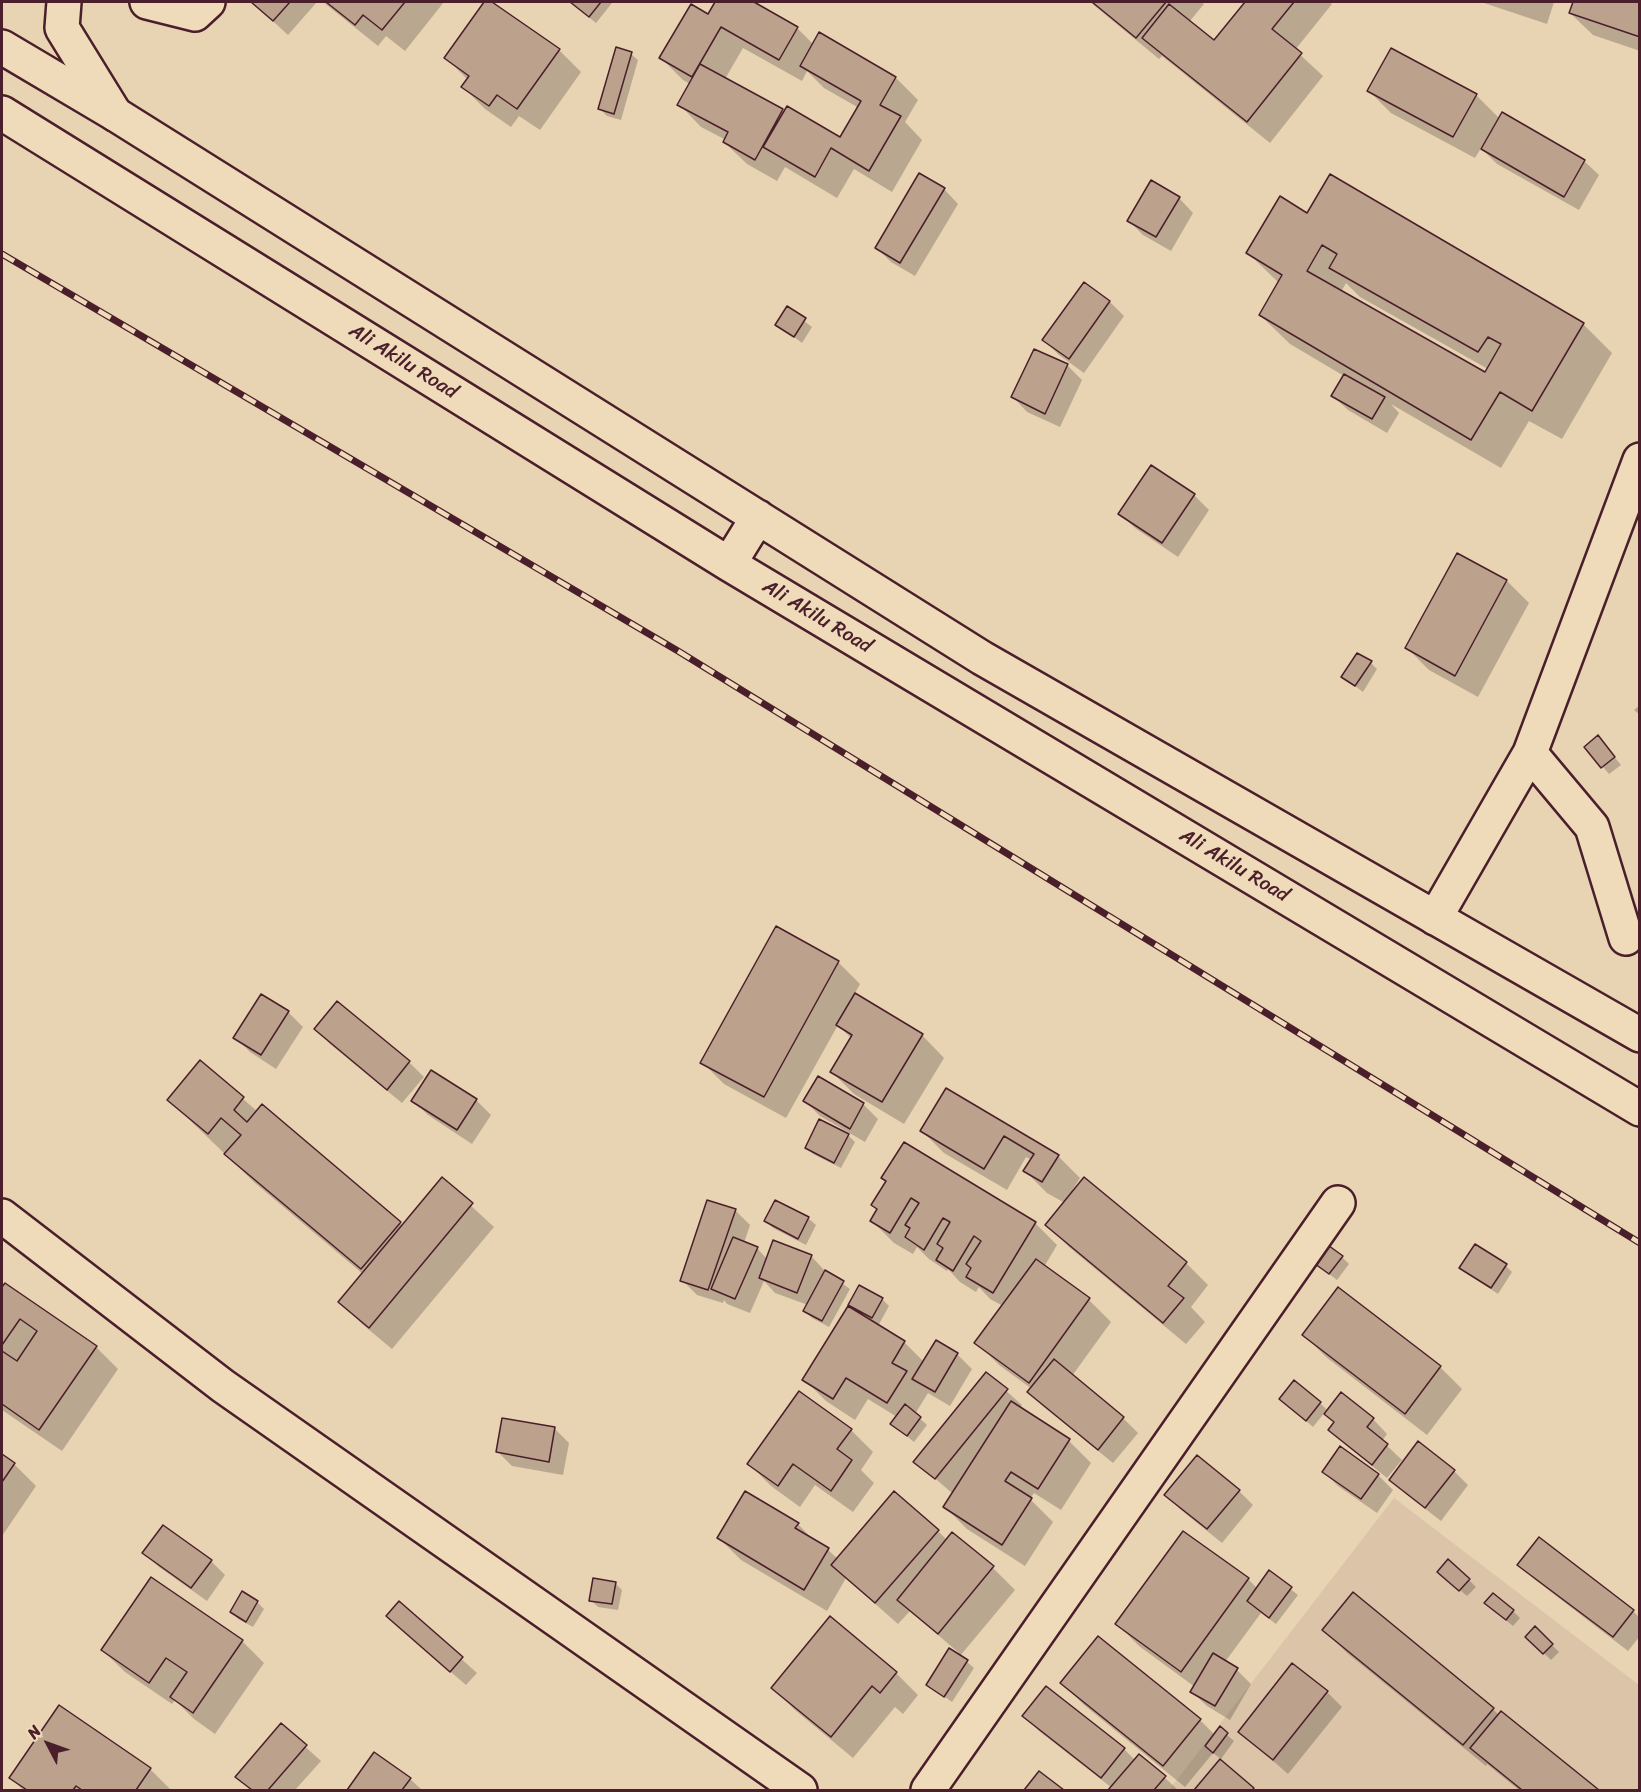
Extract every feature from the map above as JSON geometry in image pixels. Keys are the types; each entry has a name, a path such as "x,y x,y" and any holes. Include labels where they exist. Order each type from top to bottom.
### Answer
{"main road":[{"path":"64,2 62,28 116,114"},
{"path":"147,2 195,14 208,2"},
{"path":"2,47 116,114 982,658 1640,1035"},
{"name":"Ali Akilu Road","path":"2,113 729,564 1640,1109"},
{"path":"1436,918 1530,753 1640,460"},
{"path":"729,564 758,517"},
{"path":"1530,753 1592,827 1626,938"},
{"path":"928,1791 1338,1203"},
{"path":"2,1216 224,1386 800,1791"}],"shaded area":[{"path":"1394,1498 1639,1685 1639,1790 1169,1790"}],"building":[{"path":"251,2 290,2 273,21"},
{"path":"326,2 405,2 382,30 363,15 355,25"},
{"path":"484,2 492,2 560,49 517,109 497,95 489,106 461,87 469,76 444,58"},
{"path":"570,2 601,2 589,17"},
{"path":"715,2 754,2 798,27 779,60 721,27 692,77 659,58 691,4 708,14"},
{"path":"1092,2 1166,2 1136,38"},
{"path":"1245,2 1294,2 1272,29 1302,53 1247,122 1142,38 1169,4 1214,40"},
{"path":"1573,2 1640,2 1640,37 1569,13"},
{"path":"819,32 896,77 880,105 901,116 869,171 831,148 815,177 763,147 787,106 840,137 861,101 800,66"},
{"path":"616,47 632,52 614,114 598,109"},
{"path":"1391,48 1477,94 1453,137 1367,91"},
{"path":"700,64 783,109 755,160 723,142 728,132 677,105"},
{"path":"1502,112 1585,160 1564,197 1481,149"},
{"path":"919,173 945,188 900,263 875,248"},
{"path":"1330,174 1584,323 1532,411 1500,392 1471,440 1259,315 1282,275 1246,253 1280,196 1307,213","holes":["1322,245 1337,254 1329,268 1478,352 1488,337 1501,344 1485,372 1307,271"]},
{"path":"1151,180 1180,197 1156,237 1127,221"},
{"path":"1084,282 1110,301 1069,359 1042,340"},
{"path":"787,306 806,318 794,337 775,325"},
{"path":"1034,349 1068,364 1045,414 1011,397"},
{"path":"1344,374 1385,397 1372,419 1331,396"},
{"path":"1151,465 1195,494 1162,543 1118,514"},
{"path":"1457,553 1507,580 1455,676 1405,648"},
{"path":"1357,653 1372,661 1355,686 1341,677"},
{"path":"1598,735 1615,757 1601,768 1584,747"},
{"path":"776,926 839,961 764,1097 700,1063"},
{"path":"855,993 923,1034 882,1102 830,1072 852,1035 836,1025"},
{"path":"261,994 289,1011 261,1055 233,1038"},
{"path":"337,1001 410,1061 387,1090 314,1029"},
{"path":"200,1060 244,1097 234,1110 247,1122 262,1104 401,1222 361,1269 224,1154 241,1135 221,1118 208,1134 167,1100"},
{"path":"431,1070 477,1099 457,1130 411,1101"},
{"path":"818,1076 864,1103 850,1129 803,1101"},
{"path":"946,1088 1059,1155 1042,1182 1023,1171 1034,1154 1004,1136 984,1169 920,1131"},
{"path":"819,1119 849,1134 834,1163 805,1148"},
{"path":"904,1142 1036,1222 993,1293 966,1277 971,1268 966,1264 981,1241 974,1236 953,1271 936,1260 943,1248 937,1244 950,1222 943,1218 924,1250 905,1237 910,1228 905,1225 919,1203 911,1198 890,1233 870,1221 877,1209 871,1205 886,1181 881,1178"},
{"path":"442,1177 473,1203 369,1328 338,1302"},
{"path":"1084,1177 1187,1262 1168,1286 1184,1298 1163,1323 1045,1225"},
{"path":"707,1200 736,1209 708,1290 680,1281"},
{"path":"775,1200 809,1217 798,1239 764,1221"},
{"path":"733,1237 758,1247 735,1299 711,1289"},
{"path":"773,1240 812,1255 797,1293 759,1278"},
{"path":"1325,1243 1343,1256 1329,1274 1311,1261"},
{"path":"1475,1244 1507,1264 1491,1288 1459,1268"},
{"path":"1036,1259 1090,1298 1029,1383 974,1343"},
{"path":"825,1270 844,1281 822,1321 803,1311"},
{"path":"5,1283 97,1346 39,1430 2,1404 2,1351 17,1361 37,1331 20,1319 2,1345 2,1287"},
{"path":"859,1285 883,1298 872,1318 848,1305"},
{"path":"1338,1287 1441,1366 1405,1414 1302,1335"},
{"path":"848,1306 905,1341 892,1363 907,1371 887,1403 846,1378 833,1399 802,1380"},
{"path":"936,1340 958,1353 935,1392 912,1379"},
{"path":"1054,1359 1124,1417 1098,1450 1027,1392"},
{"path":"986,1372 1008,1389 935,1479 913,1462"},
{"path":"1294,1380 1321,1402 1306,1421 1279,1399"},
{"path":"799,1391 852,1429 837,1449 852,1460 831,1491 793,1464 778,1486 747,1464"},
{"path":"1341,1392 1374,1418 1367,1427 1388,1444 1372,1465 1328,1430 1334,1422 1324,1414"},
{"path":"1011,1401 1070,1439 1038,1489 1011,1472 1005,1481 1032,1498 1002,1545 943,1507"},
{"path":"905,1404 921,1417 907,1436 890,1424"},
{"path":"502,1418 555,1427 549,1462 496,1452"},
{"path":"1418,1441 1455,1470 1425,1508 1389,1480"},
{"path":"1340,1446 1379,1474 1361,1499 1322,1472"},
{"path":"2,1454 15,1463 2,1482"},
{"path":"1197,1455 1240,1490 1207,1529 1164,1495"},
{"path":"745,1491 799,1523 795,1528 829,1548 804,1590 717,1538"},
{"path":"894,1491 939,1530 875,1603 831,1565"},
{"path":"163,1525 212,1560 191,1588 142,1553"},
{"path":"1183,1531 1249,1578 1181,1672 1115,1624"},
{"path":"952,1532 994,1566 938,1634 897,1600"},
{"path":"1539,1537 1634,1610 1613,1637 1517,1565"},
{"path":"1448,1559 1470,1579 1459,1591 1437,1572"},
{"path":"1269,1570 1292,1587 1269,1618 1247,1601"},
{"path":"151,1577 243,1640 193,1713 170,1697 187,1672 166,1658 149,1683 101,1650"},
{"path":"593,1578 616,1582 612,1604 589,1601"},
{"path":"242,1591 258,1601 246,1622 230,1612"},
{"path":"1353,1592 1494,1708 1463,1745 1322,1630"},
{"path":"1493,1593 1514,1610 1506,1620 1484,1603"},
{"path":"399,1601 463,1657 450,1672 386,1616"},
{"path":"830,1616 897,1672 880,1693 872,1686 831,1737 771,1688"},
{"path":"1535,1626 1553,1644 1543,1654 1525,1637"},
{"path":"1098,1636 1201,1719 1163,1766 1060,1683"},
{"path":"949,1648 968,1660 944,1697 926,1685"},
{"path":"1213,1653 1238,1668 1215,1706 1190,1692"},
{"path":"1292,1663 1328,1691 1273,1760 1238,1732"},
{"path":"1046,1686 1125,1748 1101,1778 1022,1716"},
{"path":"59,1705 151,1768 136,1790 82,1790 76,1786 73,1790 27,1790 9,1778"},
{"path":"1501,1711 1599,1790 1522,1790 1470,1748"},
{"path":"281,1723 307,1745 268,1790 252,1790 235,1777"},
{"path":"1220,1726 1228,1733 1213,1753 1205,1746"},
{"path":"374,1752 411,1778 402,1790 347,1790"},
{"path":"1139,1754 1166,1776 1154,1790 1108,1790"},
{"path":"1220,1759 1254,1788 1252,1790 1194,1790"},
{"path":"1039,1771 1064,1790 1024,1790"}],"railway":[{"path":"2,254 678,651 1640,1243"}]}
